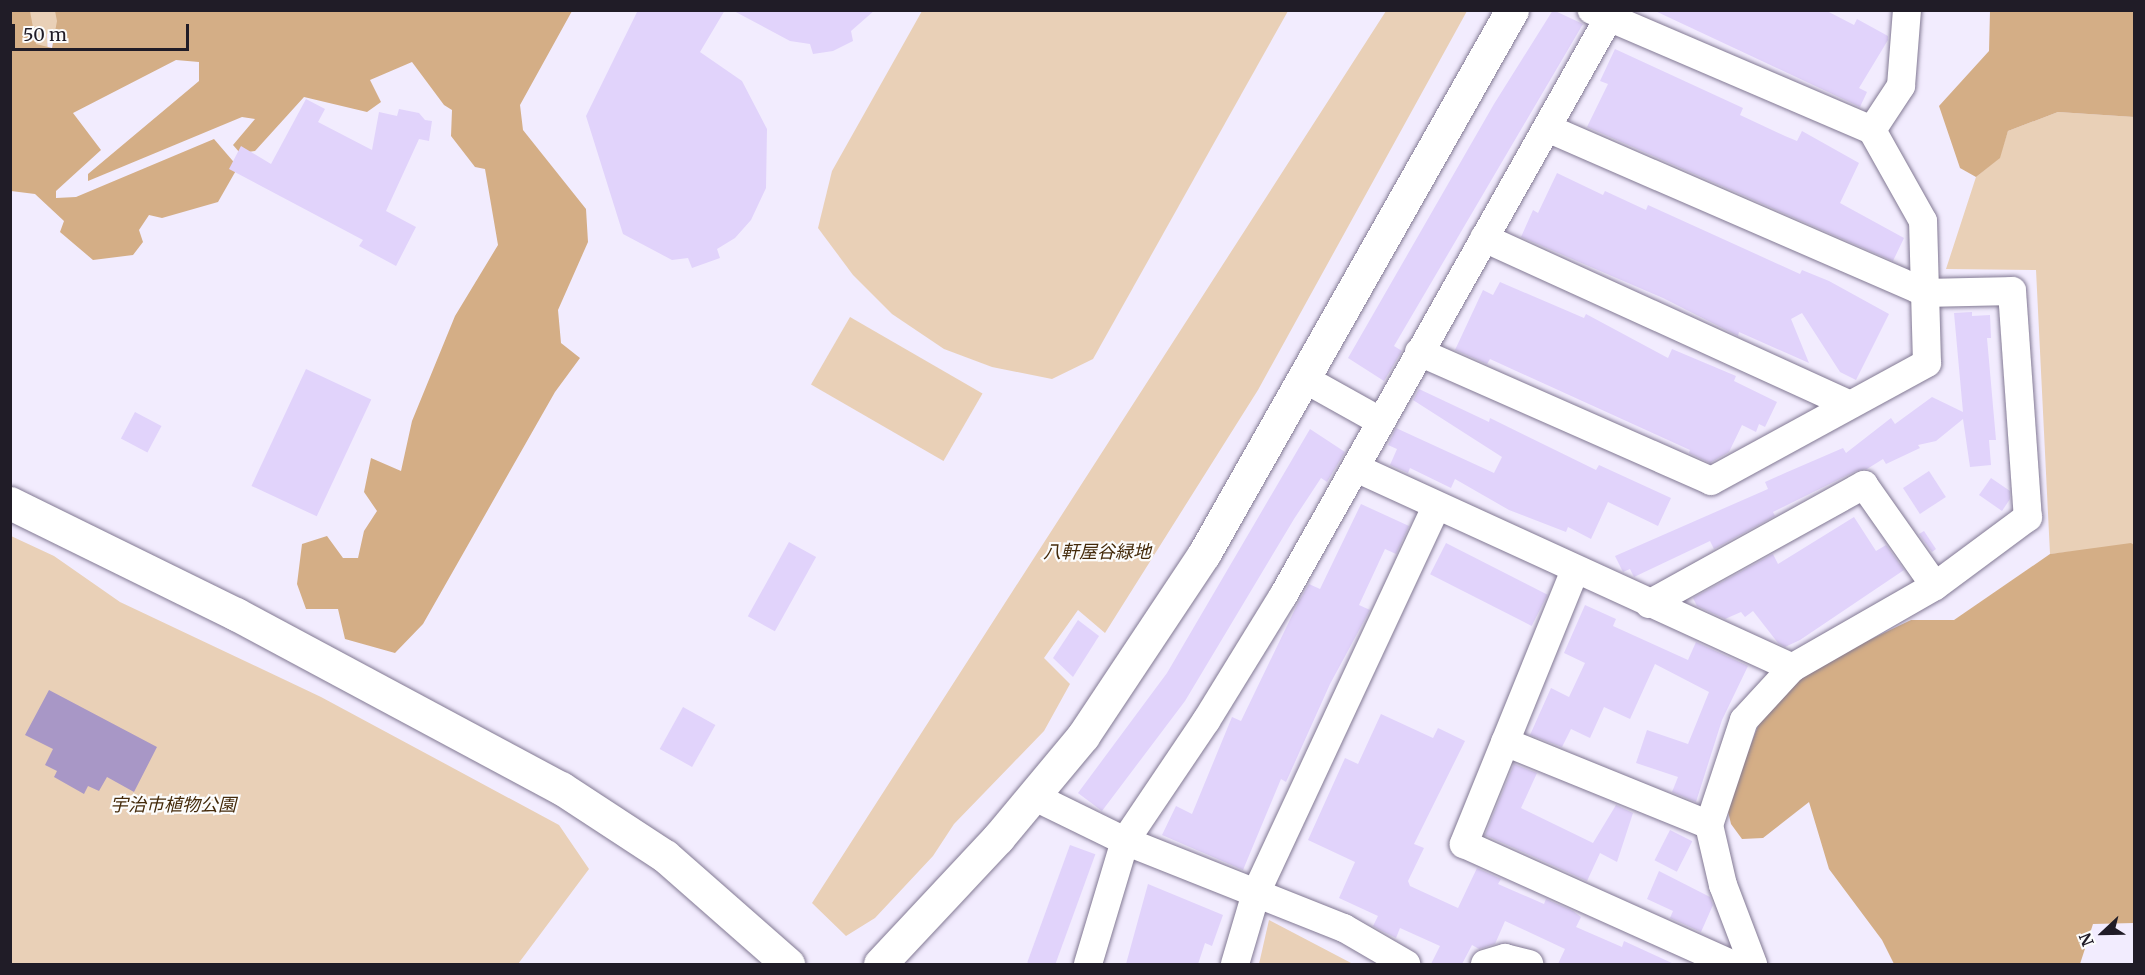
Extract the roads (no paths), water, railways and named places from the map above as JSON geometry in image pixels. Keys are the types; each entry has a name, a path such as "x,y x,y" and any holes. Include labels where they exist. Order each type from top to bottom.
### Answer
{"street":[{"path":"880,964 1033,796 1083,736 1204,554 1303,378 1425,170 1512,10"},
{"path":"1872,130 1901,86 1907,10"},
{"path":"1088,964 1125,841 1212,711 1356,468 1380,421 1419,352 1547,128 1605,13 1872,130 1923,221 1927,363 1711,481 1419,352"},
{"path":"1547,128 1926,293 2012,291 2028,517 1935,586 1792,668 1744,720 1708,825 1742,963"},
{"path":"1484,238 1850,405"},
{"path":"1303,378 1380,421"},
{"path":"1356,468 1436,507 1792,668"},
{"path":"1649,604 1864,485 1935,586"},
{"path":"10,502 236,614 544,778 665,856 788,964"},
{"path":"1235,964 1256,893 1436,507"},
{"path":"1575,570 1464,843 1742,963"},
{"path":"1505,742 1708,825"},
{"path":"1033,796 1125,841 1344,928 1406,964"},
{"path":"1485,964 1505,958 1529,964"}],"park label":[{"name":"八軒屋谷緑地","path":"1097,552"},
{"name":"宇治市植物公園","path":"173,805"}]}
